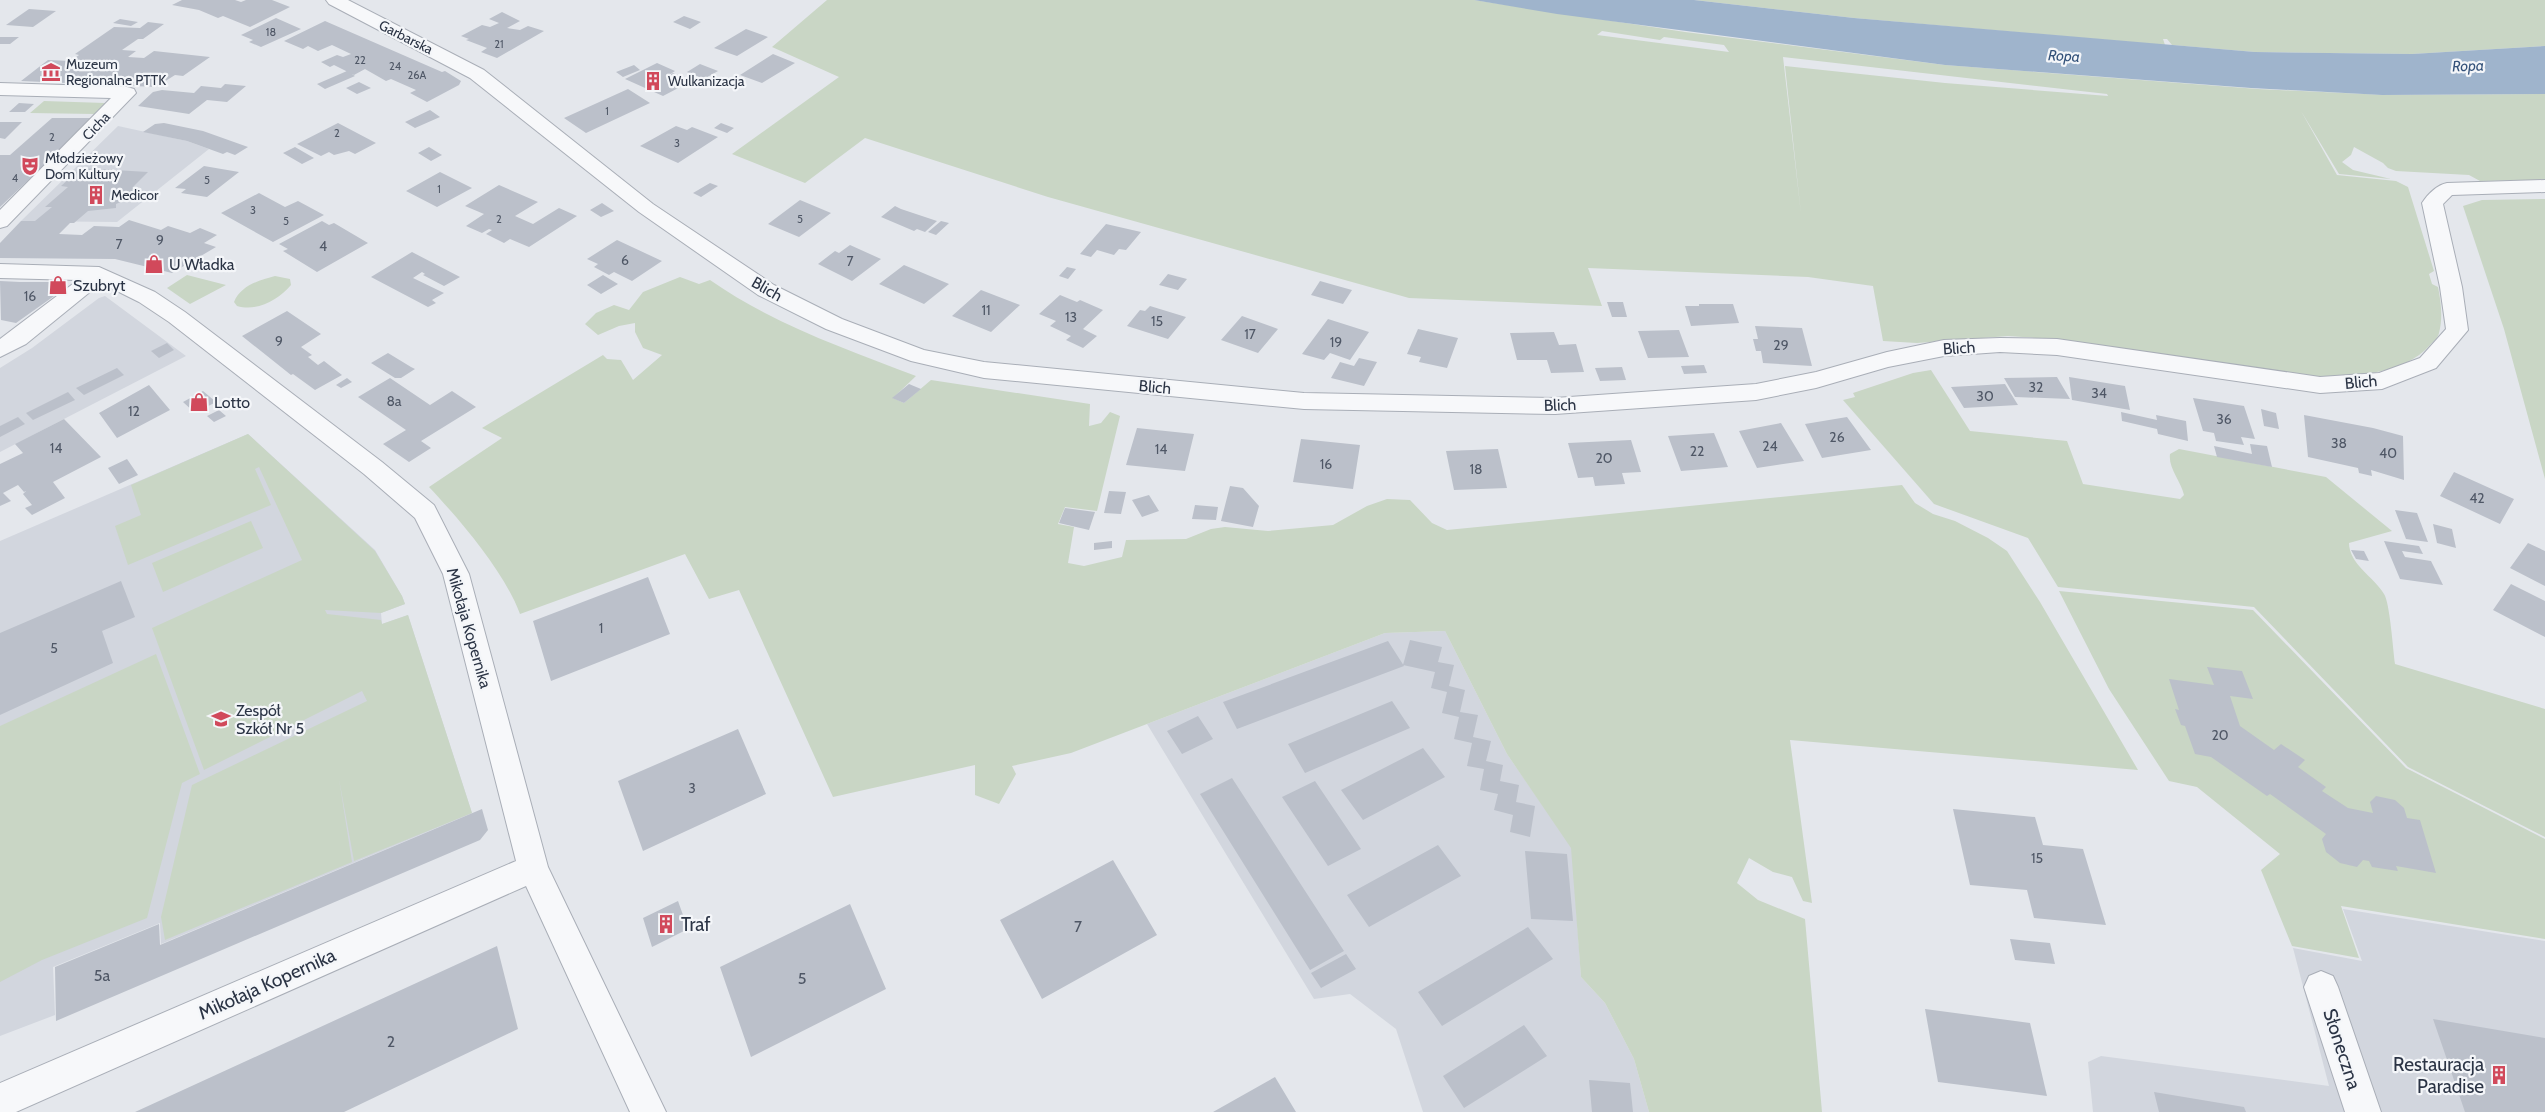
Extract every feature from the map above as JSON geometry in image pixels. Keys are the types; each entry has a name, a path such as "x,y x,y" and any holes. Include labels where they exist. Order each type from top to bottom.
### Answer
{"street":[{"name":"Garbarska","path":"335,0 478,74"},
{"name":"Blich","path":"478,74 646,208 711,254 766,290 834,324 919,356 984,370 1304,402 1555,406 1756,392 1816,380 1879,362 1944,348 2000,345 2057,347 2320,386 2382,382 2428,363 2456,330 2451,287 2432,204 2447,189 2545,186"},
{"name":"Cicha","path":"0,90 127,93 0,222"},
{"path":"0,271 100,274"},
{"path":"0,349 18,339 100,274"},
{"name":"Mikołaja Kopernika","path":"100,274 152,300 373,468 425,512 456,574 534,868 648,1112"},
{"name":"Mikołaja Kopernika","path":"0,1101 534,868"},
{"name":"Słoneczna","path":"2321,987 2363,1112"}],"shaded area":[{"path":"118,126 187,141 209,149 117,222 21,221"},
{"path":"105,296 186,356 0,452 0,368 32,348 99,298"},
{"name":"Zespół Szkół Nr 5","path":"248,434 375,550 405,604 381,613 382,624 408,615 472,813 161,944 160,923 53,967 55,1015 0,1036 0,541"},
{"path":"1445,631 1507,754 1572,848 1581,977 1605,1003 1634,1059 1649,1112 1423,1112 1396,1029 1350,994 1314,999 1147,724 1385,633"},
{"path":"2343,909 2545,941 2545,1112 2093,1112 2088,1062 2101,1056 2329,1086 2293,948 2362,961"}],"green space":[{"path":"827,0 1474,0 1685,32 1945,65 2258,89 2385,95 2545,94 2545,180 2480,181 2469,175 2396,171 2354,147 2351,155 2342,162 2353,170 2391,179 2339,174 2301,111 2337,175 2396,181 2408,187 2434,271 2429,274 2432,284 2438,287 2441,310 2441,322 2437,338 2419,355 2406,363 2376,372 2344,376 2314,376 2052,339 2008,336 1917,343 1883,341 1873,286 1808,277 1588,268 1602,306 1409,298 1048,197 865,138 805,183 732,154 839,77 772,47","holes":["1602,31 1660,40 1664,37 1724,45 1729,52 1597,35","1783,57 2107,94 2108,96 1945,83 1785,66 1801,214"]},
{"path":"1694,0 2545,0 2545,46 2412,54 2255,52 2172,45 2167,39 2163,39 2165,45 1854,18"},
{"path":"44,101 105,103 94,114 30,113"},
{"path":"2545,199 2545,479 2504,329 2463,206 2482,200"},
{"path":"187,275 226,285 190,304 167,288"},
{"path":"275,276 290,279 291,285 273,300 252,307 237,306 234,302 246,287"},
{"path":"680,277 699,284 710,280 734,296 784,323 916,376 893,398 904,403 931,380 1090,404 1089,426 1101,423 1110,412 1120,416 1097,511 1065,507 1058,524 1074,527 1068,563 1084,566 1122,557 1126,540 1186,539 1211,529 1225,527 1268,531 1333,525 1367,506 1387,499 1410,500 1432,523 1447,530 1902,485 1915,503 1933,514 1955,521 1988,538 2007,551 2040,602 2138,770 1790,740 1812,903 1803,901 1792,877 1773,872 1749,858 1737,883 1758,900 1805,919 1822,1112 1649,1112 1634,1059 1605,1003 1581,977 1571,848 1507,754 1445,631 1385,633 1071,753 1012,766 1016,774 999,804 975,795 975,765 833,797 739,590 709,599 685,554 520,614 503,581 480,547 429,487 502,438 482,428 603,355 607,359 621,360 633,380 662,355 643,348 635,332 635,323 619,326 598,335 585,324 596,313 614,305 629,310 643,292"},
{"path":"1931,370 1970,431 2067,441 2083,484 2180,499 2184,495 2170,459 2170,454 2179,449 2326,477 2392,531 2349,543 2350,551 2357,564 2380,588 2386,599 2390,616 2395,664 2545,709 2545,837 2408,767 2254,607 2058,587 2028,538 1934,504 1843,400 1855,397 1853,393 1913,373"},
{"path":"248,434 375,551 402,596 405,604 381,613 325,610 327,614 381,620 382,624 408,615 472,813 354,861 339,779 352,862 165,940 161,917 192,785 367,701 362,691 204,770 152,628 302,560 259,467 255,469 271,505 128,565 115,526 141,515 131,485"},
{"path":"251,521 263,548 163,592 152,563"},
{"path":"2059,591 2253,610 2406,768 2545,839 2545,939 2341,906 2359,958 2292,946 2261,870 2280,854 2197,787 2169,781 2109,689"},
{"path":"156,654 200,774 182,783 147,918 42,960 0,982 0,726"}],"water":[{"name":"Ropa","path":"1474,0 1694,0 1854,18 2255,52 2412,54 2545,46 2545,94 2382,95 2251,88 1945,65 1557,14"}],"building":[{"path":"182,0 235,0 241,2 246,0 272,0 290,7 250,27 223,16 218,18 199,10 172,5"},
{"path":"29,9 56,11 33,27 6,25"},
{"path":"502,12 520,21 507,28 520,30 528,26 544,31 497,58 481,52 487,48 466,40 469,39 461,36 482,25 490,27 499,23 489,19"},
{"path":"684,16 701,22 690,29 673,22"},
{"path":"276,18 301,29 261,47 249,42 253,40 241,35"},
{"path":"120,19 138,22 131,26 113,23"},
{"path":"325,21 442,72 445,71 461,81 459,85 427,102 410,93 416,90 391,79 386,81 365,69 354,75 334,65 330,67 321,62 337,55 343,57 351,54 332,45 318,51 308,46 303,49 284,41"},
{"path":"148,22 164,24 143,39 138,39 122,50 136,51 128,57 144,58 154,51 210,57 183,76 175,75 156,87 21,81 48,60 71,61 79,55 75,54 114,27 140,28"},
{"path":"746,29 768,37 737,56 714,48"},
{"path":"0,37 19,37 10,44 0,44"},
{"path":"773,54 795,63 762,83 740,75"},
{"name":"Wulkanizacja","path":"657,63 675,71 666,77 673,73 688,79 680,83 684,85 663,96 625,79"},
{"path":"700,64 718,71 704,79 687,72"},
{"path":"634,65 640,70 623,77 616,72"},
{"path":"347,71 355,76 325,89 317,84"},
{"path":"359,82 371,88 357,94 346,88"},
{"path":"225,84 246,86 227,102 207,100 189,114 138,106 153,92 162,90 194,93 201,86 221,88"},
{"path":"628,89 650,103 586,133 564,118"},
{"path":"19,103 34,104 25,112 9,112"},
{"path":"430,110 440,117 415,128 405,122"},
{"path":"52,118 94,118 0,207 0,155 10,155"},
{"path":"0,122 22,122 5,139 0,138"},
{"path":"164,123 203,131 248,147 235,155 227,152 223,154 187,141 143,132 155,124"},
{"path":"338,123 376,143 355,154 349,151 334,155 329,152 321,156 297,144"},
{"path":"721,123 734,128 727,133 714,128"},
{"path":"676,126 687,130 692,127 718,137 678,163 640,146"},
{"path":"295,147 314,158 302,164 283,153"},
{"path":"429,147 442,155 431,161 418,153"},
{"path":"204,166 239,172 207,197 181,193 186,189 175,188"},
{"path":"81,168 148,172 132,188 140,189 132,197 116,204 116,208 88,211 74,223 70,223 59,234 82,235 94,226 119,227 129,220 161,230 168,226 190,233 200,228 217,235 204,243 216,247 172,273 115,259 0,258 0,243 21,221 35,221 52,207 45,207 68,187 61,186"},
{"path":"440,172 472,188 437,207 406,191"},
{"path":"710,183 718,186 701,197 693,193"},
{"path":"499,185 538,202 515,216 533,224 559,208 577,216 529,247 510,239 504,243 486,234 492,230 489,229 482,233 466,226 484,214 465,206"},
{"path":"259,193 285,207 298,201 324,215 273,242 221,213"},
{"path":"800,200 831,213 799,237 768,224"},
{"path":"602,203 614,211 601,217 590,210"},
{"path":"895,206 937,221 925,232 917,229 914,231 881,217"},
{"path":"322,221 329,225 334,223 368,243 317,272 283,251 288,249 279,244"},
{"path":"941,221 949,223 936,235 928,232"},
{"path":"1106,224 1141,232 1126,250 1119,249 1114,255 1097,250 1091,257 1080,254"},
{"path":"617,240 662,261 632,281 614,272 609,275 594,267 598,264 587,259"},
{"path":"850,245 881,259 852,281 818,264 835,251 839,253"},
{"path":"412,252 460,277 444,286 423,275 425,274 422,272 413,278 444,293 432,300 436,303 428,307 371,277"},
{"path":"904,265 949,284 924,304 879,284"},
{"path":"1067,267 1076,269 1068,279 1059,276"},
{"path":"1168,274 1187,279 1178,290 1159,285"},
{"path":"603,275 618,284 601,294 587,285"},
{"path":"0,281 64,282 64,289 16,323 1,320"},
{"path":"1320,281 1352,290 1343,304 1311,295"},
{"path":"981,290 1020,305 991,332 952,316"},
{"path":"1060,295 1077,302 1080,300 1103,310 1083,329 1097,336 1083,348 1066,340 1071,336 1050,326 1056,321 1039,314"},
{"path":"1607,302 1623,302 1627,317 1612,317"},
{"path":"1699,304 1733,304 1739,323 1691,326 1685,306 1699,306"},
{"path":"1150,306 1186,317 1168,339 1127,326 1140,310 1145,311"},
{"path":"287,311 321,334 301,347 312,355 308,357 318,365 324,361 342,375 315,390 293,374 291,375 242,336"},
{"path":"1242,316 1278,329 1258,353 1221,340"},
{"path":"1328,319 1369,332 1350,360 1330,353 1324,360 1302,354"},
{"path":"1755,326 1802,328 1812,366 1763,363 1761,351 1756,351 1753,339 1758,339"},
{"path":"1418,329 1458,338 1447,368 1419,362 1421,357 1407,354"},
{"path":"1679,330 1689,357 1648,358 1638,331"},
{"path":"1554,332 1559,345 1576,344 1584,372 1551,373 1547,360 1517,360 1510,333"},
{"path":"167,343 174,350 159,358 151,351"},
{"path":"388,353 415,369 401,378 395,378 371,363"},
{"path":"1359,358 1377,362 1364,386 1331,378 1340,362 1354,366"},
{"path":"1704,365 1707,373 1684,374 1681,366"},
{"path":"1622,367 1626,380 1600,381 1595,368"},
{"path":"117,368 124,375 84,395 76,388"},
{"path":"2057,377 2070,399 2015,397 2004,378"},
{"path":"2069,377 2125,386 2130,410 2072,400"},
{"path":"347,378 352,382 341,388 336,385"},
{"path":"390,378 430,405 452,391 476,407 421,441 431,448 409,462 383,444 406,430 358,397"},
{"path":"909,384 921,389 904,403 892,398"},
{"path":"2005,384 2018,405 1964,408 1951,387"},
{"path":"149,385 170,410 117,438 99,413"},
{"path":"203,391 216,402 195,413 183,402"},
{"path":"68,392 75,400 33,420 26,413"},
{"path":"2193,398 2244,406 2255,439 2241,437 2244,445 2216,441 2214,433 2203,431"},
{"path":"2261,409 2276,413 2279,429 2264,426"},
{"path":"219,410 226,416 214,422 207,416"},
{"path":"2121,412 2157,420 2156,415 2186,421 2188,441 2158,434 2157,429 2122,421"},
{"path":"2304,415 2373,428 2403,436 2404,480 2371,470 2372,476 2359,473 2358,468 2308,457"},
{"path":"18,417 25,424 0,437 0,426"},
{"path":"1847,417 1871,450 1822,458 1805,424"},
{"path":"64,419 101,457 53,482 65,498 32,515 25,508 32,505 23,494 26,491 24,492 18,485 3,493 11,501 0,506 0,464 23,453 15,444"},
{"path":"1781,423 1804,461 1757,468 1739,431"},
{"path":"1137,428 1194,434 1185,471 1126,465"},
{"path":"1714,433 1728,467 1681,471 1668,436"},
{"path":"1301,439 1360,445 1353,489 1293,482"},
{"path":"1631,440 1641,472 1622,473 1625,484 1595,486 1593,477 1578,478 1568,443"},
{"path":"2250,444 2267,446 2272,467 2217,457 2214,446 2252,454"},
{"path":"1498,449 1507,488 1454,490 1446,451"},
{"path":"127,459 138,475 119,484 108,468"},
{"path":"2454,472 2514,499 2500,524 2440,496"},
{"path":"1230,486 1243,488 1259,506 1253,527 1221,521"},
{"path":"1109,491 1126,492 1121,514 1104,513"},
{"path":"1149,495 1159,511 1142,517 1132,500"},
{"path":"1195,505 1218,507 1216,520 1192,519"},
{"path":"1065,508 1095,512 1089,530 1059,523"},
{"path":"2395,510 2417,513 2428,542 2406,539"},
{"path":"2433,524 2452,529 2456,548 2437,543"},
{"path":"1112,541 1112,548 1094,550 1094,543"},
{"path":"2384,541 2419,546 2423,554 2402,551 2405,557 2431,561 2443,585 2400,579"},
{"path":"2528,543 2545,551 2545,586 2510,568"},
{"path":"2351,550 2364,551 2369,561 2356,559"},
{"path":"648,577 670,634 551,681 533,621"},
{"path":"121,581 135,617 102,631 113,663 0,715 0,633"},
{"path":"2511,584 2545,601 2545,637 2493,610"},
{"path":"1410,640 1442,647 1438,662 1454,665 1449,686 1465,690 1460,712 1478,715 1473,737 1491,741 1486,761 1503,765 1500,781 1519,785 1516,802 1535,806 1530,837 1510,832 1513,815 1494,810 1498,794 1480,790 1484,769 1467,766 1472,743 1454,739 1459,717 1442,713 1447,692 1431,688 1435,672 1403,665"},
{"path":"1388,641 1404,666 1237,729 1223,702"},
{"path":"2207,667 2242,671 2253,699 2230,696 2240,726 2274,750 2281,744 2305,760 2298,767 2326,787 2322,791 2348,808 2373,813 2370,802 2376,796 2395,800 2404,808 2407,818 2420,820 2436,873 2396,866 2398,871 2372,867 2369,861 2363,860 2357,867 2340,863 2326,852 2322,839 2326,834 2270,794 2267,796 2211,757 2195,754 2185,726 2181,725 2175,709 2179,710 2169,679 2214,685"},
{"path":"1392,701 1410,728 1305,773 1288,744"},
{"path":"1198,716 1213,739 1182,754 1167,731"},
{"path":"738,729 766,794 643,851 618,781"},
{"path":"1423,748 1445,777 1363,820 1341,790"},
{"path":"1232,778 1344,951 1310,970 1200,794"},
{"path":"1315,781 1361,849 1328,866 1282,797"},
{"path":"482,809 488,830 480,840 56,1021 55,967 159,924 160,945"},
{"path":"1953,809 2035,817 2043,845 2083,849 2106,925 2034,918 2027,890 1970,885"},
{"path":"1438,845 1461,876 1369,927 1347,895"},
{"path":"1525,851 1567,854 1573,921 1531,919"},
{"path":"1113,860 1157,935 1042,999 1000,920"},
{"name":"Traf","path":"678,901 688,929 652,947 643,918"},
{"path":"850,904 886,989 751,1057 720,967"},
{"path":"1528,927 1553,959 1442,1026 1418,992"},
{"path":"2010,939 2050,943 2055,964 2015,960"},
{"path":"497,946 518,1029 344,1112 135,1112"},
{"path":"1346,954 1356,969 1321,988 1311,973"},
{"path":"1925,1009 2030,1023 2047,1096 1938,1082"},
{"name":"Restauracja Paradise","path":"2433,1019 2545,1038 2545,1112 2465,1112"},
{"path":"1524,1025 1547,1056 1464,1108 1443,1076"},
{"path":"1275,1077 1296,1112 1213,1112"},
{"path":"1589,1080 1630,1083 1633,1112 1592,1112"},
{"path":"2154,1092 2244,1107 2246,1112 2159,1112"}],"place":[{"name":"Muzeum Regionalne PTTK","path":"51,72"},
{"name":"Wulkanizacja","path":"653,81"},
{"name":"Młodzieżowy Dom Kultury","path":"30,166"},
{"name":"Medicor","path":"96,195"},
{"name":"U Władka","path":"154,264"},
{"name":"Szubryt","path":"58,285"},
{"name":"Lotto","path":"199,402"},
{"name":"Zespół Szkół Nr 5","path":"221,719"},
{"name":"Traf","path":"666,924"},
{"name":"Restauracja Paradise","path":"2499,1075"}]}
